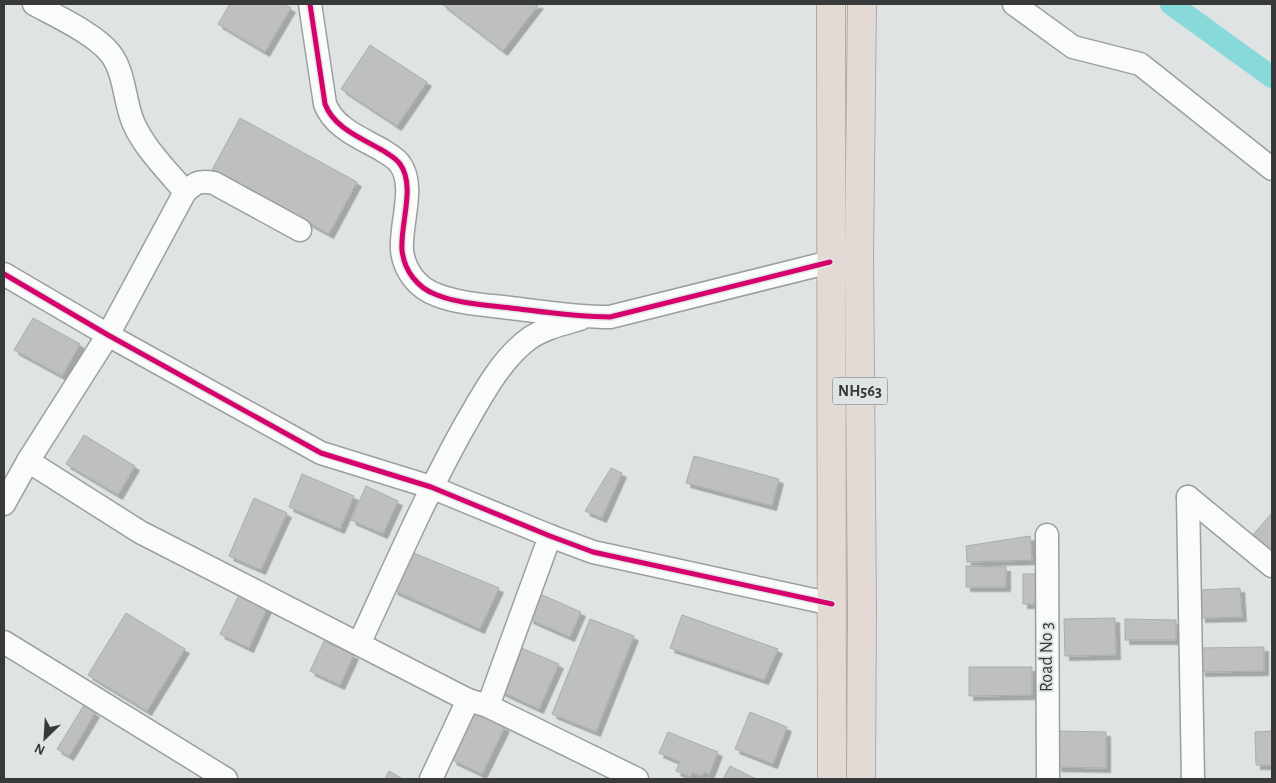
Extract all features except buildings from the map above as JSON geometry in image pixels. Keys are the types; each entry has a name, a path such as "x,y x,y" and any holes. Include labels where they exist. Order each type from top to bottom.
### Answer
{"highway":[{"name":"NH563","path":"831,4 832,779"},
{"name":"NH563","path":"861,779 862,610 859,255 862,4"}],"street":[{"path":"34,4 94,39 110,53 118,68 132,120 140,135 185,192"},
{"path":"310,4 325,104 328,111 343,128 400,163 406,175 407,191 402,249 406,268 416,282 435,295 462,302 588,317 610,317 830,262"},
{"path":"1014,4 1073,47 1140,64 1272,169"},
{"path":"4,504 28,460 108,335 185,192 194,184 204,181 214,184 300,230"},
{"path":"4,274 108,335 321,453 431,487 593,552 832,604"},
{"path":"359,644 431,487 483,393 512,354 530,338 588,317"},
{"path":"28,460 140,532 359,644 637,779"},
{"path":"1193,779 1188,497 1272,566"},
{"name":"Road No 3","path":"1047,535 1048,779"},
{"path":"431,779 478,703 550,536"},
{"path":"4,642 226,779"}],"waterway":[{"path":"1171,4 1272,77"}],"cycle path":[{"path":"310,4 325,104 341,126 382,150 400,164 405,173 407,183 402,240 403,257 413,277 423,288 430,292 446,298 474,304 573,315 610,317 830,262"},
{"path":"4,274 108,335 321,453 431,487 593,552 832,604"}]}
